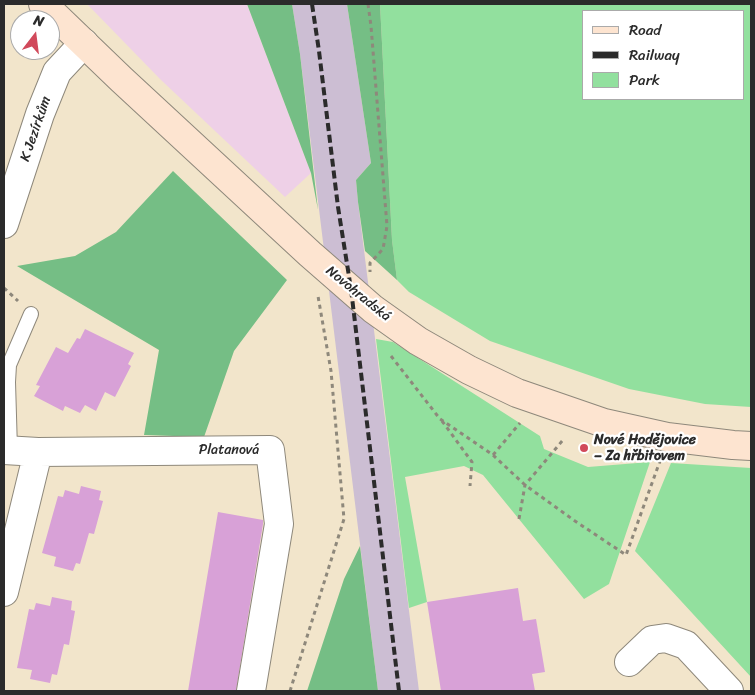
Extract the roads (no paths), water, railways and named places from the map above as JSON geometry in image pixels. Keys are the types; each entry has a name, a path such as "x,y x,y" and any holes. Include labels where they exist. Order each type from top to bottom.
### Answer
{"main road":[{"name":"Novohradská","path":"43,4 310,254 373,308 418,340 469,370 517,393 604,423 667,437 733,446 751,446"}],"street":[{"name":"K Jezírkům","path":"4,224 40,114 57,72 84,43"},
{"name":"Platanová","path":"7,450 38,452 270,450 279,524 251,691"},
{"path":"4,592 38,452"},
{"path":"629,662 652,640 666,638 686,645 729,691"}],"lane":[{"path":"7,450 9,365 31,314"}],"railway":[{"path":"312,4 338,207 351,289 399,691"}],"place":[{"name":"Nové Hodějovice – Za hřbitovem","path":"584,448"}]}
